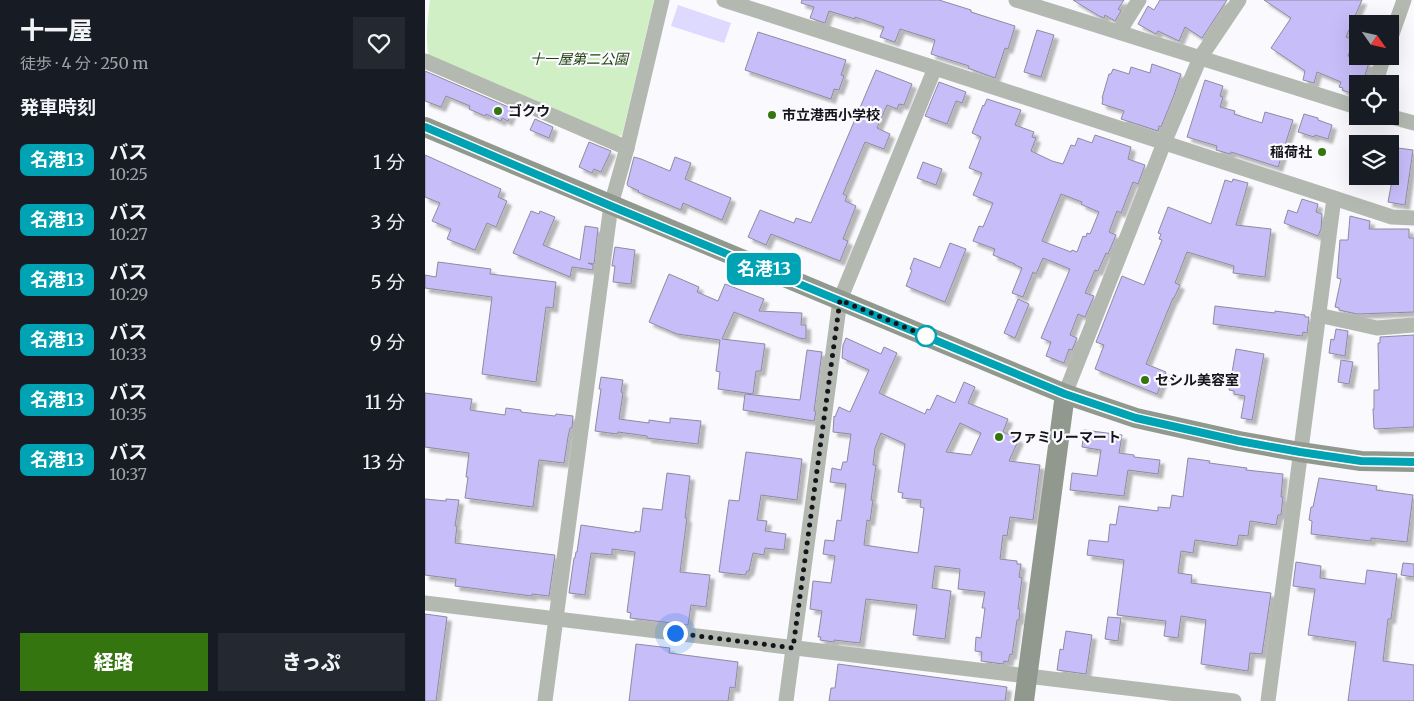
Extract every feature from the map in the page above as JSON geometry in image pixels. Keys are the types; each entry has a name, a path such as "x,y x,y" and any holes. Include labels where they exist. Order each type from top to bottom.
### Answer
{"main road":[{"path":"425,127 1065,394 1136,418 1195,432 1300,452 1361,461 1414,462"},
{"path":"1024,701 1065,394"}],"street":[{"path":"545,701 611,206 627,148 662,0"},
{"path":"1119,32 1139,0"},
{"path":"1065,394 1199,58 1239,0"},
{"path":"1399,15 1404,0"},
{"path":"732,1 1392,217 1414,218"},
{"path":"1021,1 1349,105"},
{"path":"425,61 627,148"},
{"path":"786,701 840,300 935,68"},
{"path":"1399,119 1414,123"},
{"path":"1268,701 1334,198"},
{"path":"1318,315 1377,328 1414,325"},
{"path":"425,603 1234,701"}],"green space":[{"name":"十一屋第二公園","path":"430,0 654,0 622,135 614,138 429,57 427,37"}],"shaded area":[{"path":"678,5 731,23 724,43 671,26"}],"building":[{"path":"802,0 939,0 1015,26 1008,49 1005,48 995,78 968,68 969,66 931,54 935,40 900,29 895,42 880,37 884,27 855,17 855,19 829,11 825,23 810,18 814,7 801,3"},
{"path":"1073,0 1124,0 1118,9 1121,11 1115,21 1105,15 1104,18 1099,16"},
{"path":"1160,0 1227,0 1202,38 1185,27 1179,41 1158,31 1156,34 1138,24 1148,6 1154,10"},
{"path":"1264,0 1362,0 1356,15 1349,15 1349,30 1346,37 1349,38 1349,65 1368,65 1365,75 1349,75 1349,92 1339,87 1341,82 1317,72 1314,83 1303,80 1305,71 1271,48 1291,18"},
{"path":"1037,30 1054,35 1041,77 1024,72"},
{"path":"758,32 846,60 841,75 844,76 839,90 834,89 831,99 745,70"},
{"path":"1152,64 1181,74 1158,131 1121,119 1124,111 1102,104 1109,74 1111,74 1113,69 1129,74 1131,67 1150,73"},
{"path":"876,70 912,84 904,105 899,104 897,109 887,105 877,128 890,134 884,149 865,142 843,194 847,196 845,201 856,206 843,239 848,241 840,261 771,234 766,245 748,237 760,210 794,223 796,218 811,223"},
{"path":"425,71 513,109 508,121 502,118 501,121 486,114 485,116 469,109 470,106 446,96 441,107 425,101"},
{"path":"1205,80 1223,86 1220,96 1223,97 1220,107 1235,111 1234,114 1262,123 1265,112 1293,120 1278,167 1231,152 1230,154 1216,150 1217,146 1187,137"},
{"path":"939,82 966,92 962,103 956,101 947,124 925,116"},
{"path":"987,99 1021,110 1015,125 1034,132 1032,137 1036,138 1031,151 1052,161 1063,164 1071,145 1075,146 1078,138 1092,143 1095,135 1131,147 1128,159 1145,165 1138,184 1133,182 1121,213 1117,211 1109,232 1116,235 1098,271 1095,270 1085,293 1094,296 1085,317 1078,314 1070,335 1077,338 1072,350 1069,349 1064,363 1046,356 1051,342 1041,338 1070,269 1043,258 1036,274 1033,272 1023,297 1012,293 1022,268 993,255 995,249 973,241 979,226 983,227 993,203 973,195 982,173 969,168 981,137 972,133","holes":["1061,194 1082,202 1081,204 1099,212 1090,234 1087,233 1086,237 1083,236 1077,252 1072,250 1071,252 1042,241"]},
{"path":"1304,114 1332,125 1328,139 1298,132"},
{"path":"535,119 553,127 549,138 530,130"},
{"path":"589,142 611,151 601,172 594,169 592,173 579,167"},
{"path":"1399,148 1413,150 1405,205 1388,202 1391,185 1399,185"},
{"path":"425,155 501,189 498,197 507,201 496,227 487,223 475,250 447,239 451,229 432,221 440,203 425,197"},
{"path":"634,157 670,171 675,157 691,163 685,179 731,198 722,220 683,203 681,210 628,186"},
{"path":"923,162 942,169 936,185 917,178"},
{"path":"1233,179 1248,183 1236,225 1271,229 1265,277 1233,273 1234,266 1187,252 1175,283 1180,285 1146,364 1166,372 1157,394 1095,369 1104,345 1096,342 1122,276 1144,285 1162,240 1159,239 1161,234 1158,233 1168,207 1211,224 1225,180 1232,182"},
{"path":"1302,199 1318,204 1316,212 1322,214 1321,229 1318,236 1284,223 1288,210 1297,213"},
{"path":"531,211 539,214 540,211 555,217 543,245 580,260 585,226 598,228 594,264 588,263 593,265 593,270 572,267 570,277 513,253"},
{"path":"1350,216 1370,221 1369,229 1409,229 1409,238 1414,238 1414,312 1357,314 1339,310 1339,308 1335,307 1341,279 1337,278 1340,240 1348,240"},
{"path":"950,243 966,249 945,302 906,286 914,258 940,268"},
{"path":"615,247 635,250 631,284 613,282 615,266 612,266"},
{"path":"438,262 491,269 490,274 556,282 553,308 546,307 536,382 482,374 492,297 425,288 425,275 436,277"},
{"path":"669,274 699,287 697,292 718,301 725,284 764,299 759,311 802,313 801,325 806,325 806,339 799,338 734,312 722,339 765,344 761,371 756,371 753,394 718,389 720,372 716,371 720,340 677,334 649,322"},
{"path":"1018,299 1029,304 1015,338 1004,333"},
{"path":"1215,306 1305,315 1305,317 1309,317 1307,333 1303,332 1302,336 1213,324"},
{"path":"1336,329 1348,331 1345,356 1329,353 1331,339 1334,340"},
{"path":"1414,335 1414,427 1375,429 1374,390 1379,390 1378,343 1380,343 1380,337"},
{"path":"846,338 881,354 884,347 897,353 879,393 925,414 927,409 930,410 937,395 955,403 964,382 975,387 968,403 1008,419 1003,432 1019,439 1009,461 1040,465 1033,520 1010,517 1007,536 1003,535 1000,559 1017,561 1017,564 1021,564 1019,577 1022,578 1018,609 1020,609 1019,620 1017,620 1012,655 1010,654 1008,662 1004,661 1003,664 981,661 982,652 975,651 976,637 981,638 985,608 982,608 985,592 958,589 960,569 935,566 932,588 951,591 945,639 913,635 917,605 866,599 860,643 820,640 821,637 818,637 822,611 810,609 813,581 831,583 835,556 823,554 825,540 834,541 837,520 841,521 846,484 830,482 832,468 841,470 843,462 847,462 851,434 833,432 834,416 839,407 850,412 869,370 842,358 843,345","holes":["960,423 981,433 971,455 946,452","881,433 905,444 898,492 903,493 902,498 921,500 920,507 924,508 918,553 864,545 867,520 870,521 873,500 871,500 876,465 873,465 875,448"]},
{"path":"1236,349 1264,354 1252,420 1241,418 1245,396 1234,394 1234,391 1229,390"},
{"path":"807,350 822,352 814,421 743,410 745,394 800,400"},
{"path":"1341,360 1353,362 1349,384 1338,382"},
{"path":"601,377 623,380 619,419 649,423 649,420 670,423 670,418 701,421 698,444 647,438 647,436 618,432 617,434 595,431"},
{"path":"425,393 472,399 470,410 505,415 506,408 521,410 521,412 573,416 564,463 539,460 533,507 465,498 469,453 425,447"},
{"path":"1084,430 1122,435 1119,453 1160,460 1158,474 1128,470 1124,496 1070,490 1072,473 1097,476 1101,450 1082,447"},
{"path":"746,452 802,459 797,500 761,495 757,520 767,521 765,531 786,534 784,550 765,548 764,555 753,553 749,571 745,575 719,572 729,500 739,501"},
{"path":"1188,458 1247,468 1246,470 1283,474 1281,515 1278,515 1276,525 1250,521 1248,536 1239,535 1237,546 1195,540 1193,553 1181,551 1178,573 1192,575 1191,583 1271,593 1262,654 1250,653 1248,671 1201,664 1206,620 1181,616 1178,638 1164,636 1166,621 1117,615 1124,560 1087,555 1089,540 1108,542 1110,524 1116,525 1119,506 1158,511 1158,507 1170,508 1172,495 1183,497"},
{"path":"667,473 690,476 680,572 710,575 706,607 691,605 688,625 630,618 631,613 627,612 635,552 612,549 612,555 591,553 585,595 569,593 581,525 635,533 635,531 640,532 643,508 662,510"},
{"path":"1319,478 1377,486 1376,490 1413,495 1407,542 1371,538 1371,541 1311,534 1312,521 1309,520"},
{"path":"425,499 459,500 455,526 457,526 455,543 555,555 549,596 532,594 532,596 455,586 456,579 425,575"},
{"path":"1296,562 1321,566 1320,578 1365,584 1367,570 1397,574 1391,619 1388,619 1383,661 1414,665 1414,701 1348,701 1356,642 1308,635 1315,589 1293,586"},
{"path":"1403,563 1414,564 1414,577 1401,575"},
{"path":"425,614 447,617 436,701 425,701"},
{"path":"1108,617 1121,618 1118,641 1105,639"},
{"path":"1066,631 1092,635 1086,674 1057,670 1060,649 1063,650"},
{"path":"636,644 670,648 669,653 738,662 735,688 730,687 728,701 629,701"},
{"path":"838,664 1007,687 1005,701 829,701 831,688 835,688"}],"bus line":[{"name":"名港13","path":"425,127 1065,394 1136,418 1186,430 1300,452 1361,461 1414,462"}],"place":[{"name":"ゴクウ","path":"498,111"},
{"name":"市立港西小学校","path":"772,115"},
{"name":"稲荷社","path":"1322,152"},
{"name":"セシル美容室","path":"1145,380"},
{"name":"ファミリーマート","path":"999,437"}],"route":[{"path":"675,633 793,648 840,300 926,336"}]}
